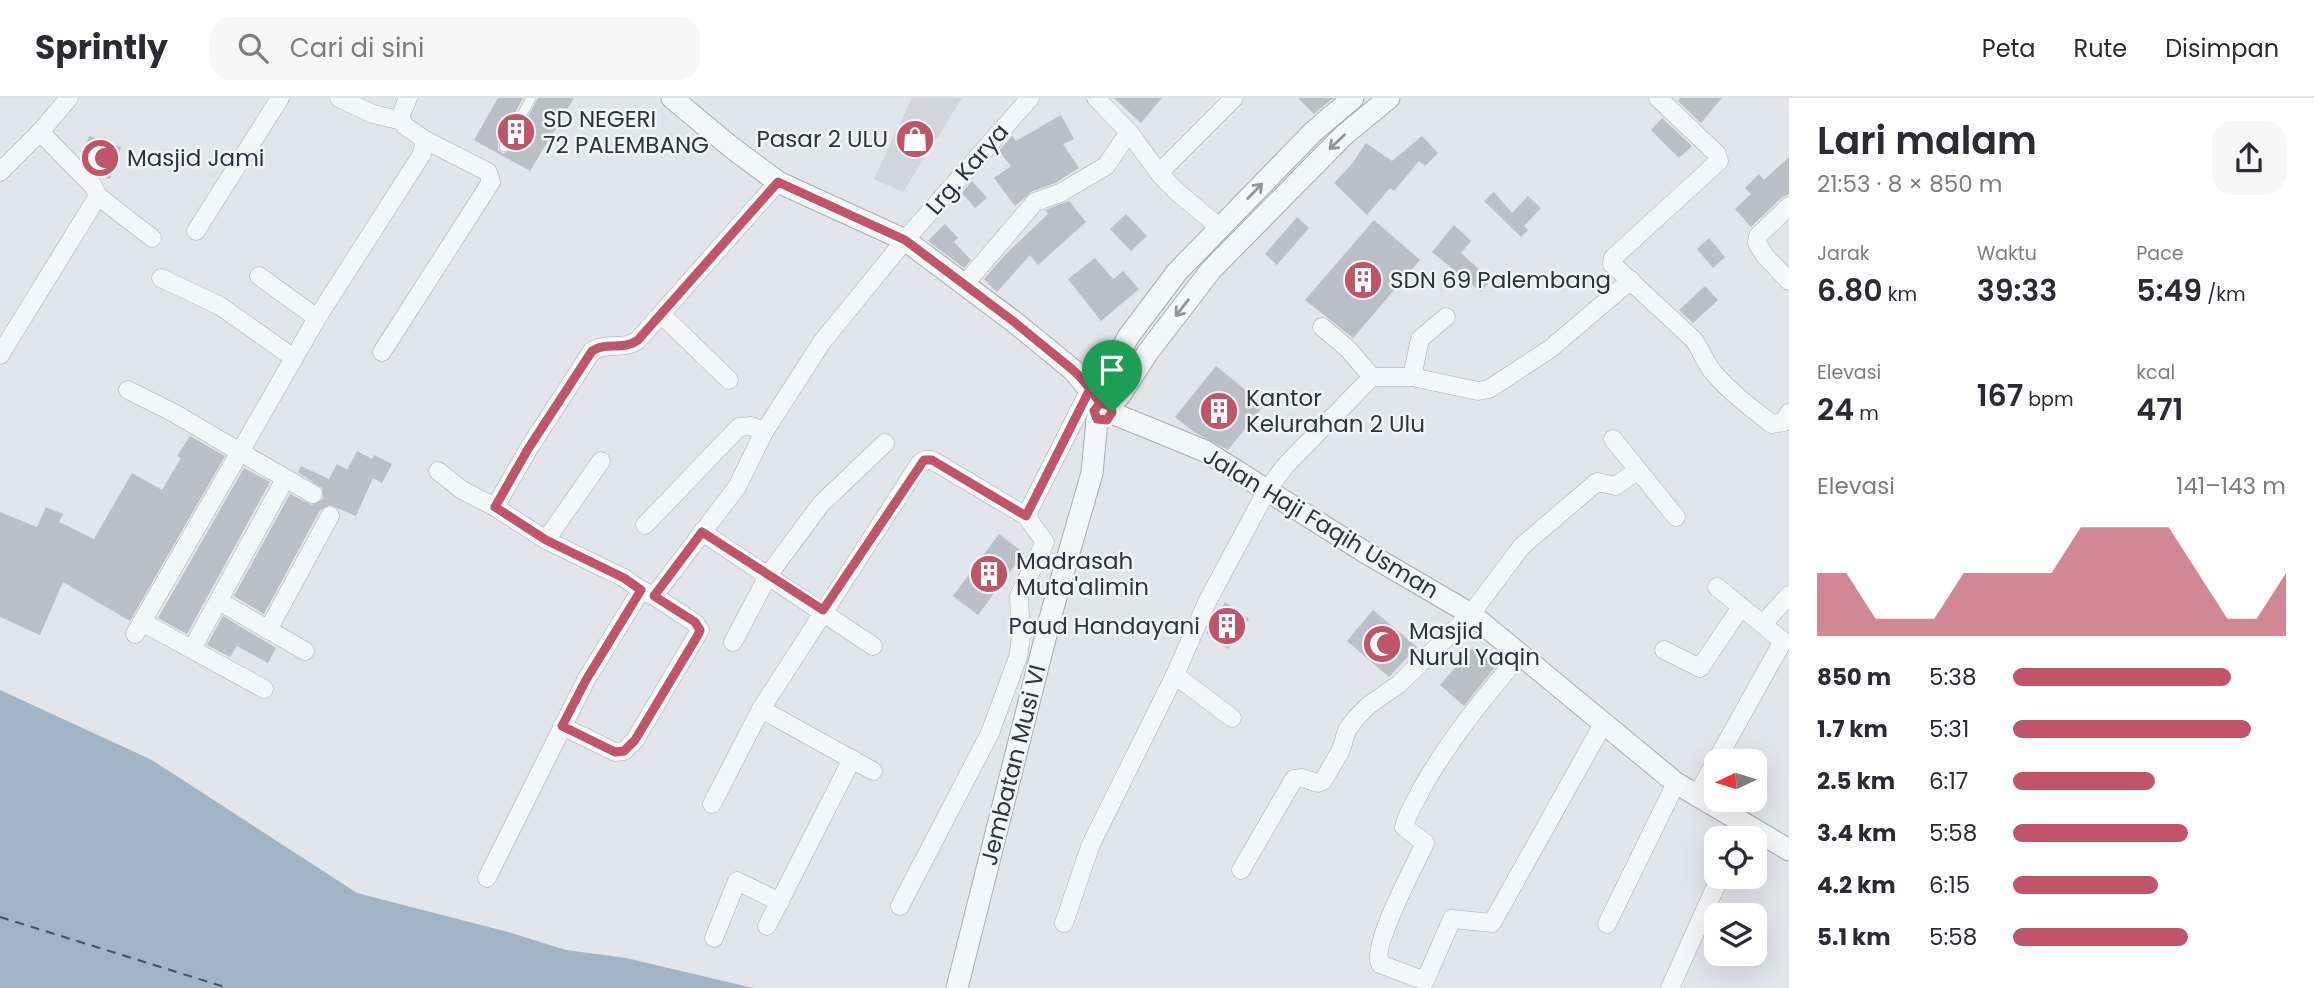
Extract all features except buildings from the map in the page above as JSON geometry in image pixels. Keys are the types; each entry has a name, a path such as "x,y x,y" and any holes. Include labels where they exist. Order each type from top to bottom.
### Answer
{"street":[{"path":"0,172 69,98"},
{"path":"196,231 280,98"},
{"path":"339,98 373,114 401,121 425,140 488,172 491,182 382,352"},
{"path":"401,121 400,113 408,98"},
{"name":"Jalan Haji Faqih Usman","path":"672,98 778,182 905,240 1007,316 1082,378 1102,405 1205,451 1363,551 1471,614 1676,783 1704,801"},
{"name":"Lrg. Karya","path":"487,878 586,680 648,593 702,532 737,487 764,432 822,342 905,240 1030,98"},
{"path":"1097,98 1129,132 1159,173 1220,228"},
{"path":"1159,173 1234,98"},
{"name":"Jembatan Musi VI","path":"957,988 1051,615 1092,473 1102,405 1112,369 1128,337 1177,272 1314,131 1353,98"},
{"path":"1026,516 1102,405 1120,396 1148,352 1211,270 1343,136 1389,98"},
{"path":"1658,98 1717,154 1718,160 1612,260 1612,264 1693,339 1702,351 1710,370 1736,396 1772,424 1784,422 1789,414"},
{"path":"40,132 93,186 98,196 152,238"},
{"path":"964,285 1035,202 1059,193 1106,166 1129,132"},
{"path":"264,689 192,649 138,628 317,318 422,154 425,140"},
{"path":"495,507 528,449 592,351 605,345 632,345 778,182"},
{"path":"0,355 98,196"},
{"path":"1789,205 1757,240 1758,245 1789,281"},
{"path":"259,276 317,318"},
{"path":"160,278 220,306 294,358"},
{"path":"1064,923 1091,844 1175,674 1207,602 1267,490 1286,465 1372,377 1412,377 1478,391 1489,389 1550,349 1631,280"},
{"path":"661,314 729,380"},
{"path":"1412,377 1420,339 1446,317"},
{"path":"1322,327 1348,349 1372,377"},
{"path":"128,390 174,413 313,494"},
{"path":"645,525 739,427 751,426 764,432"},
{"path":"1613,439 1636,471 1676,517"},
{"path":"733,642 769,574 821,504 885,443"},
{"path":"712,804 761,709 823,610 924,460 932,460 1026,516 1045,542 1019,596 1021,637 1018,657 990,733 900,906"},
{"path":"546,540 601,461"},
{"path":"438,471 462,490 495,507 546,540 624,578 695,622 700,630 635,740 624,751 615,752 562,726"},
{"path":"1241,870 1294,779 1302,778 1318,783 1323,781 1340,750 1347,730 1357,717 1399,684 1471,614 1522,546 1597,482 1616,486 1636,471"},
{"path":"192,649 285,479"},
{"path":"268,629 330,516"},
{"path":"702,532 769,574 873,646"},
{"path":"1717,587 1780,636 1782,643 1730,749"},
{"path":"1763,624 1789,595"},
{"path":"219,601 305,651"},
{"path":"1664,650 1700,668 1741,607"},
{"path":"1521,654 1460,727 1440,756 1404,824 1406,831 1425,843 1383,937 1377,957 1380,964 1425,981 1452,919 1492,923 1603,724"},
{"path":"1175,674 1232,718"},
{"path":"761,709 873,771"},
{"path":"767,926 852,759"},
{"path":"1607,924 1676,783"},
{"name":"Jalan Haji Faqih Usman","path":"1719,812 1738,826"},
{"name":"Jalan Haji Faqih Usman","path":"1767,840 1789,850"},
{"path":"714,938 737,881 780,902"},
{"path":"1670,988 1715,889"}],"lane":[{"path":"504,147 531,98"}],"shaded area":[{"name":"Pasar 2 ULU","path":"912,98 962,98 903,192 874,179"}],"water":[{"path":"0,690 152,760 357,893 508,932 566,950 626,958 753,988 0,988"}],"ferry route":[{"path":"0,917 228,988"}],"place":[{"name":"SD NEGERI 72 PALEMBANG","path":"516,132"},
{"name":"Pasar 2 ULU","path":"915,139"},
{"name":"Masjid Jami","path":"100,158"},
{"name":"SDN 69 Palembang","path":"1363,280"},
{"name":"Kantor Kelurahan 2 Ulu","path":"1219,411"},
{"name":"Madrasah Muta'alimin","path":"989,574"},
{"name":"Paud Handayani","path":"1227,626"},
{"name":"Masjid Nurul Yaqin","path":"1382,644"}],"route":[{"path":"1112,412 1107,420 1097,419 1094,411 1100,403 1090,389 1026,516 932,460 924,460 823,610 702,532 654,596 695,622 700,630 635,740 624,751 615,752 562,726 586,680 641,590 624,578 546,540 495,507 528,449 592,351 605,345 625,347 638,340 778,182 905,240 1073,370 1082,378 1090,389 1100,403 1110,406 1112,412"}]}
